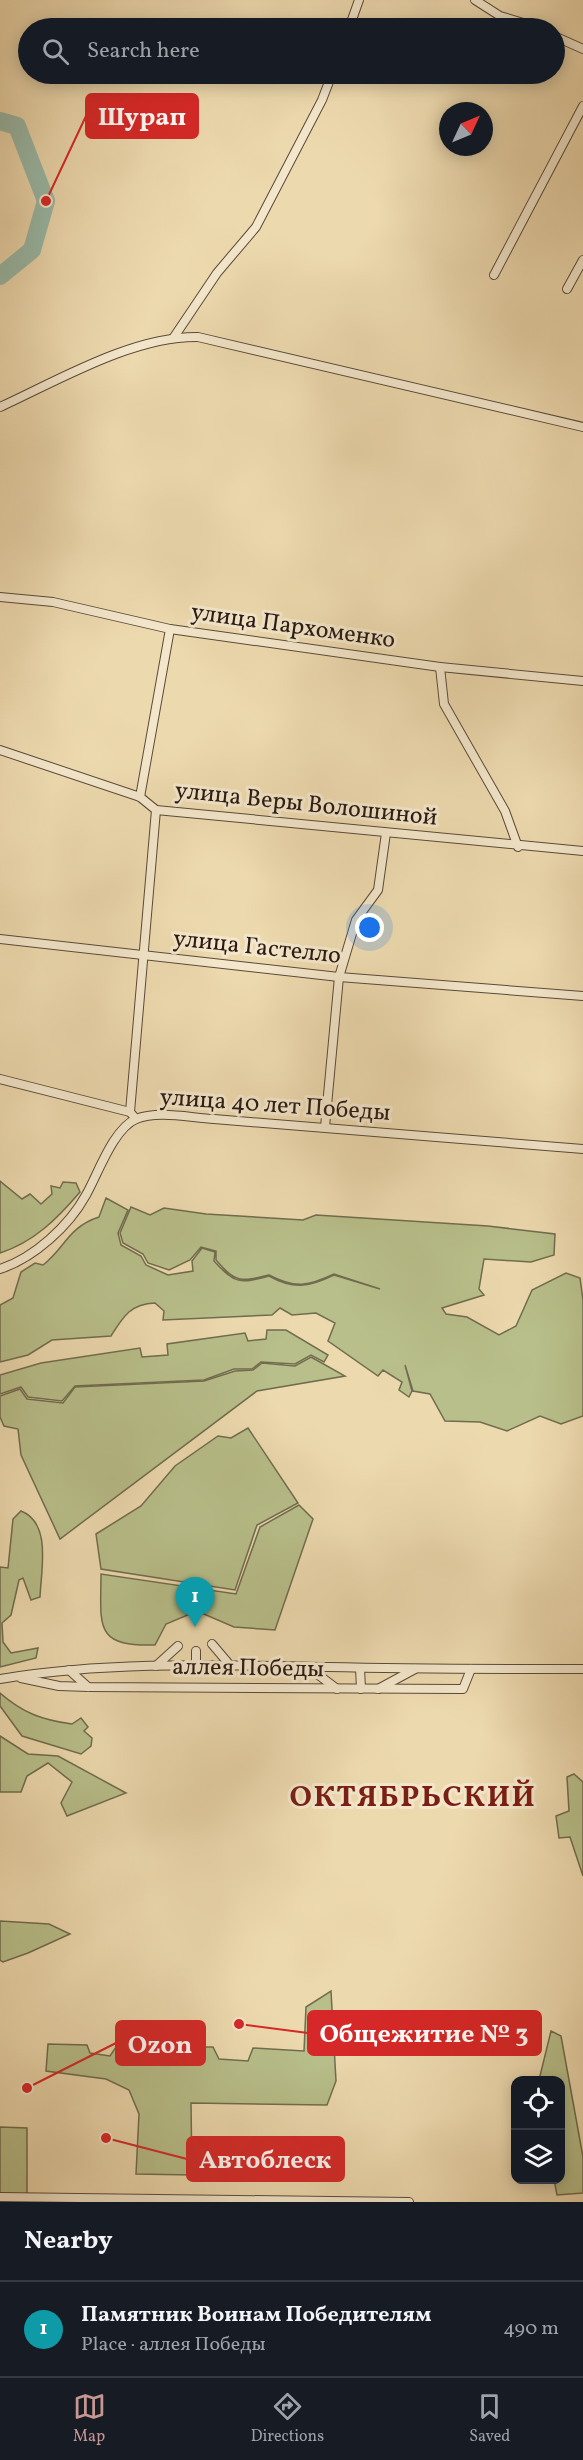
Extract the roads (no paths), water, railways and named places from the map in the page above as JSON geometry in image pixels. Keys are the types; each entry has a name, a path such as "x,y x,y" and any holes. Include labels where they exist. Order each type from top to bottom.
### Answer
{"street":[{"path":"353,18 359,0"},
{"path":"475,0 507,18"},
{"path":"565,41 583,49"},
{"path":"174,337 217,273 256,227 328,84"},
{"path":"494,275 583,105"},
{"path":"567,289 583,260"},
{"path":"0,407 133,347 174,337 198,337 583,427"},
{"name":"улица Пархоменко","path":"0,597 53,602 170,630 440,667 583,681"},
{"path":"140,797 170,630"},
{"path":"440,667 444,704 505,811 518,847"},
{"name":"улица Веры Волошиной","path":"0,750 140,797 156,810 518,847 583,851"},
{"path":"130,1112 156,810"},
{"path":"325,1127 339,976 356,920 378,890 386,833"},
{"name":"улица Гастелло","path":"0,939 339,976 583,996"},
{"path":"0,1079 130,1112 136,1119"},
{"name":"улица 40 лет Победы","path":"0,1269 38,1248 60,1228 85,1198 115,1140 127,1125 136,1119 154,1116 325,1127 583,1149"},
{"path":"212,1644 229,1664"},
{"path":"156,1666 178,1646"},
{"path":"196,1651 196,1668"},
{"path":"0,1679 69,1670 156,1666 196,1668 229,1664 360,1668 583,1669"},
{"path":"308,1667 338,1689"},
{"path":"360,1668 361,1689"},
{"path":"376,1689 416,1668"},
{"name":"аллея Победы","path":"14,1676 59,1686 88,1687 463,1689 471,1669"},
{"path":"69,1670 88,1687"},
{"path":"0,2197 409,2202"}],"waterway":[{"path":"0,121 17,126 46,201 32,250 0,276"}],"place":[{"name":"Шурап","path":"46,201"},
{"name":"Памятник Воинам Победителям","path":"195,1627"},
{"name":"Общежитие № 3","path":"239,2024"},
{"name":"Ozon","path":"27,2088"},
{"name":"Автоблеск","path":"106,2138"}],"district":[{"name":"ОКТЯБРЬСКИЙ","path":"413,1798"}]}
